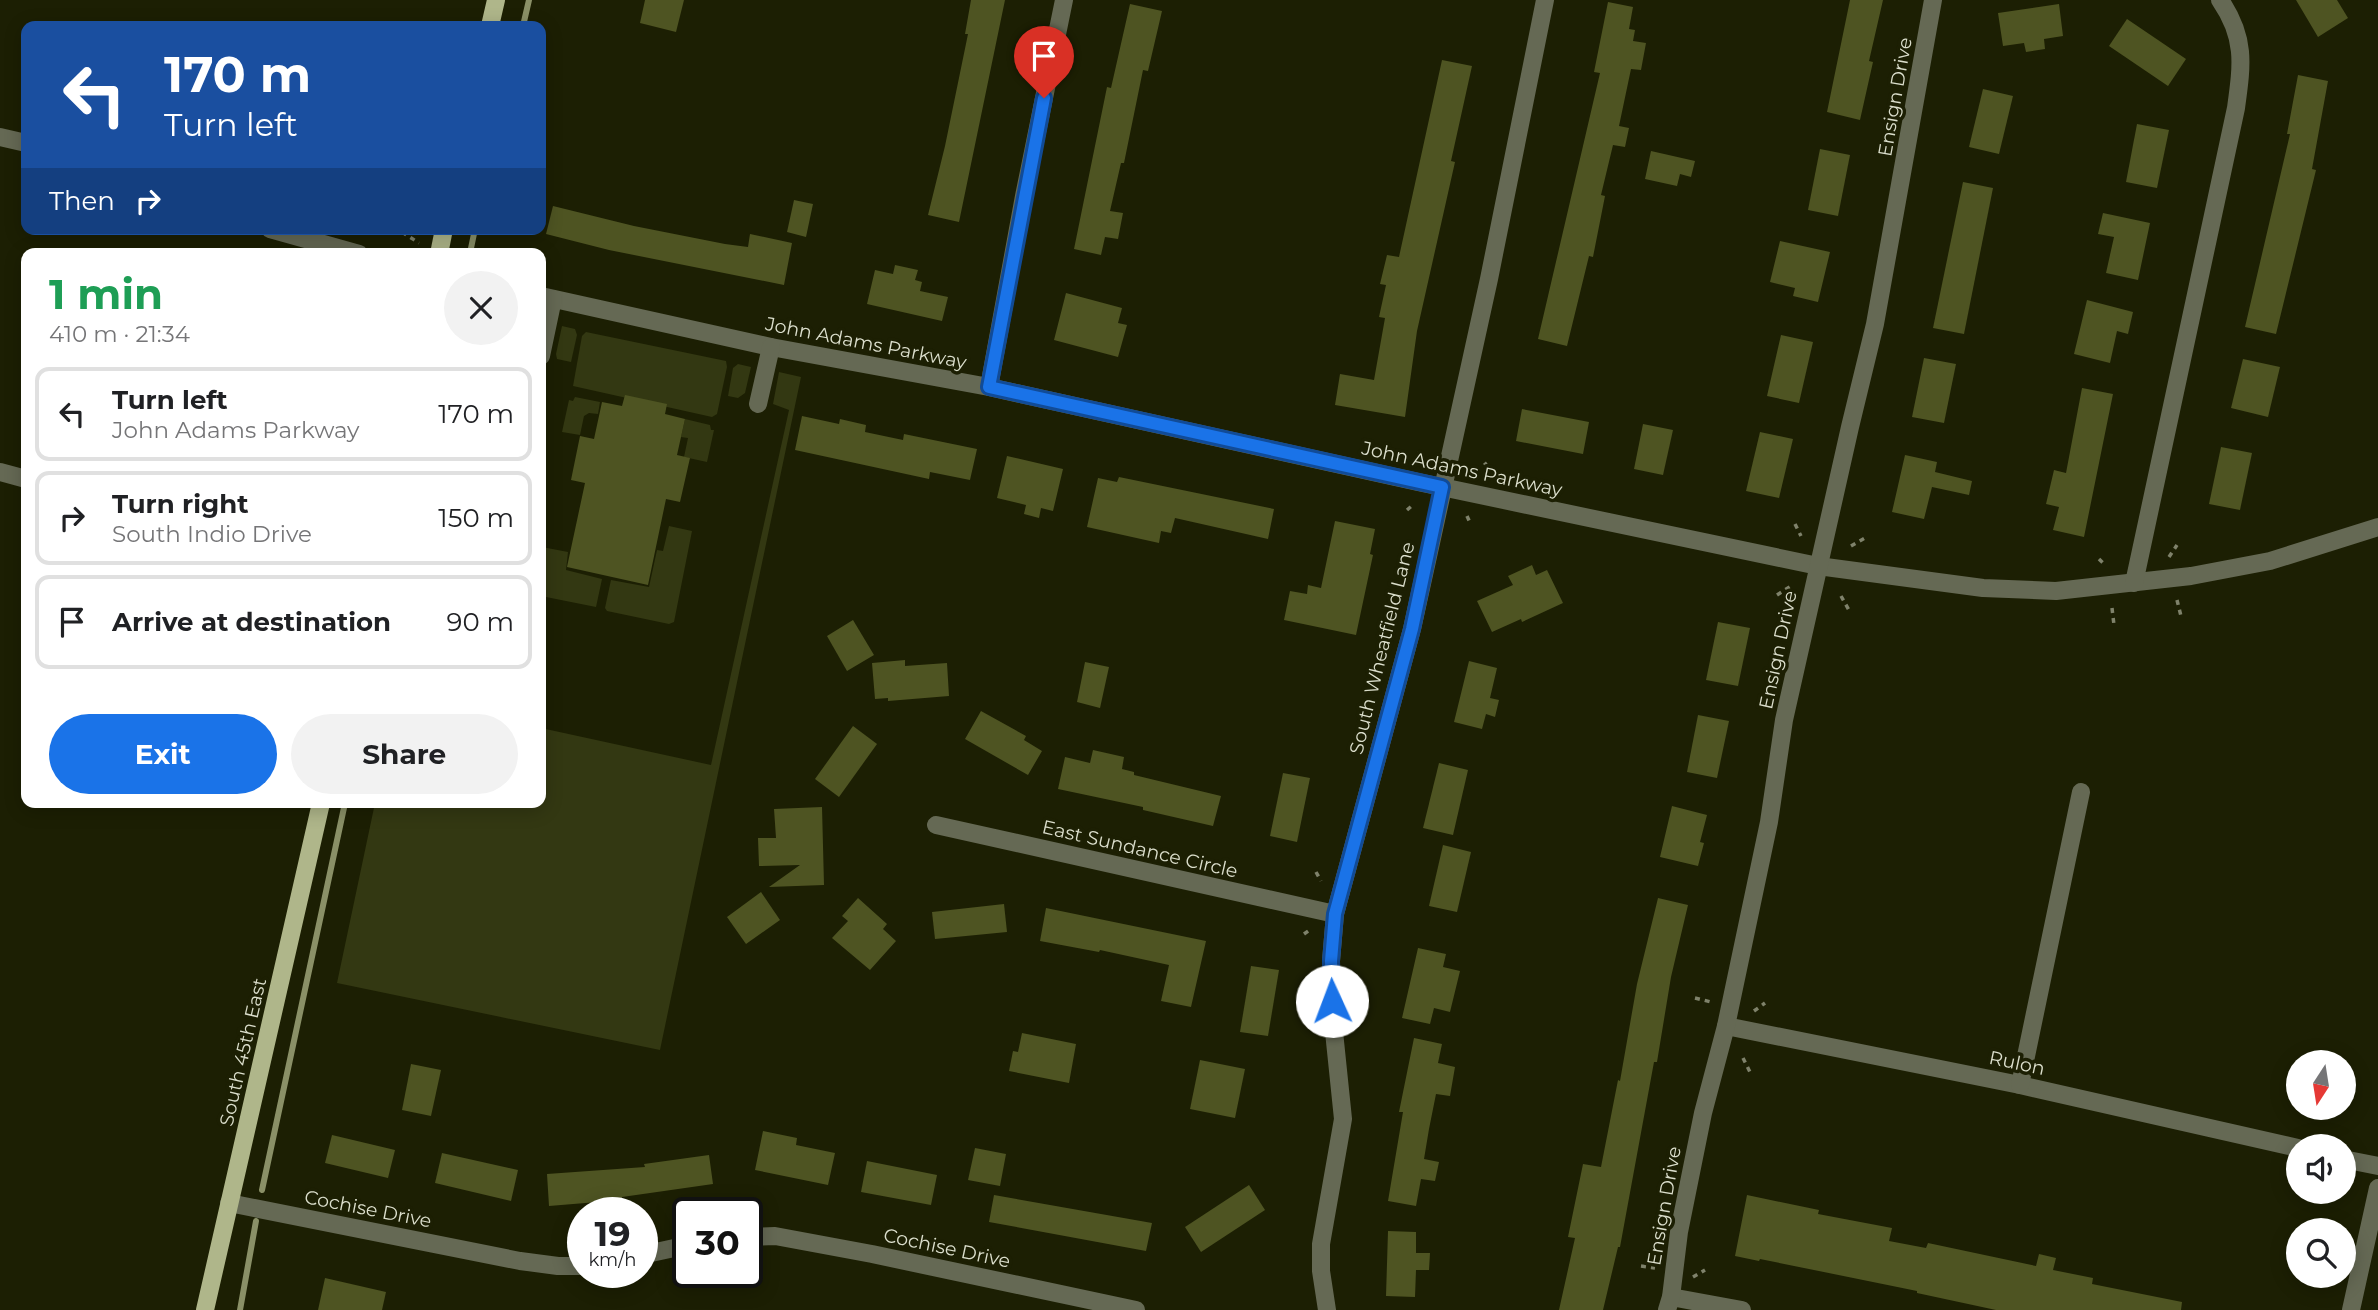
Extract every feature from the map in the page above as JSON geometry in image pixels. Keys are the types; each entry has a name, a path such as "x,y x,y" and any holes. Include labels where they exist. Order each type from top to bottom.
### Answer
{"main road":[{"path":"491,21 496,0"},
{"name":"South 45th East","path":"205,1310 320,808"}],"street":[{"path":"989,387 1064,0"},
{"name":"South Wheatfield Lane","path":"1327,1310 1321,1271 1321,1244 1343,1119 1333,1021 1331,961 1335,914 1412,629 1489,279 1545,0"},
{"name":"Ensign Drive","path":"1669,1303 1679,1232 1703,1113 1726,1027 1769,822 1784,720 1875,324 1933,0"},
{"path":"2134,583 2236,108 2240,76 2240,38 2220,0"},
{"path":"0,136 21,142"},
{"path":"291,235 338,248"},
{"name":"John Adams Parkway","path":"547,297 771,347 989,387 1442,487 1818,566 1995,588 2056,592 2191,576 2270,561 2378,527"},
{"path":"758,404 771,347"},
{"path":"0,472 21,478"},
{"path":"2020,1085 2081,792"},
{"name":"East Sundance Circle","path":"936,825 1335,914"},
{"name":"Rulon","path":"1726,1027 2020,1085 2286,1145"},
{"path":"2356,1161 2378,1166"},
{"path":"2351,1310 2378,1188"},
{"name":"Cochise Drive","path":"229,1203 520,1261 567,1266"},
{"name":"Cochise Drive","path":"763,1236 775,1236 860,1252 1136,1310"},
{"path":"1669,1303 1742,1310"}],"path":[{"path":"407,235 419,243"},
{"path":"1419,451 1423,459"},
{"path":"1476,471 1486,463"},
{"path":"1407,510 1413,504"},
{"path":"1467,516 1471,525"},
{"path":"1796,524 1801,536"},
{"path":"1851,546 1865,538"},
{"path":"2169,557 2177,545"},
{"path":"2099,559 2109,569"},
{"path":"1777,595 1791,586"},
{"path":"1840,596 1850,612"},
{"path":"2177,600 2181,616"},
{"path":"2112,608 2114,625"},
{"path":"1316,872 1321,881"},
{"path":"1304,934 1311,929"},
{"path":"1695,998 1711,1002"},
{"path":"1754,1011 1765,1003"},
{"path":"1743,1058 1751,1074"},
{"path":"1641,1265 1654,1268"},
{"path":"1693,1277 1705,1270"}],"green space":[{"path":"562,326 575,329 577,335 571,362 557,359"},
{"path":"586,332 726,361 717,414 712,417 573,386 582,336"},
{"path":"738,364 751,367 745,393 738,398 728,396 733,368"},
{"path":"779,372 801,377 660,1050 337,983 374,808 546,808 546,729 711,765 789,410 773,404"},
{"path":"575,397 600,402 598,414 589,413 584,416 580,435 562,432 569,400 573,401"},
{"path":"685,419 710,425 711,430 714,430 707,462 684,457 688,438 681,437"},
{"path":"669,526 692,531 674,622 669,624 607,611 605,608 611,580 649,587 657,550 663,551"},
{"path":"546,548 568,552 566,570 602,579 596,607 546,597"}],"building":[{"path":"645,0 684,0 676,32 640,23"},
{"path":"971,0 1005,0 959,222 928,215 968,34 965,34"},
{"path":"1850,0 1883,0 1869,61 1873,62 1860,120 1827,112"},
{"path":"2296,0 2337,0 2348,18 2318,37"},
{"path":"1608,2 1633,7 1629,29 1635,30 1633,41 1646,43 1641,70 1631,69 1619,126 1629,128 1625,147 1613,145 1601,195 1605,196 1593,257 1589,256 1567,346 1538,339 1600,73 1594,72"},
{"path":"1130,4 1162,11 1148,71 1143,70 1124,163 1121,163 1110,211 1123,213 1118,239 1105,237 1101,255 1074,249 1107,87 1111,88"},
{"path":"2059,4 2063,36 2044,39 2045,49 2026,52 2024,43 2003,46 1998,13"},
{"path":"2127,19 2186,59 2168,86 2109,46"},
{"path":"1442,60 1472,66 1451,161 1455,162 1417,331 1405,417 1335,405 1340,374 1374,380 1385,318 1379,317 1386,285 1380,284 1387,255 1399,257"},
{"path":"2298,75 2328,81 2312,169 2316,170 2276,334 2245,327 2290,134 2287,134"},
{"path":"1983,89 2013,96 1999,154 1969,147"},
{"path":"2137,124 2169,130 2157,188 2126,182"},
{"path":"1820,149 1850,155 1838,216 1808,210"},
{"path":"1651,151 1695,161 1691,177 1680,174 1677,186 1645,179"},
{"path":"1963,182 1993,188 1964,334 1933,328"},
{"path":"794,200 813,204 806,237 787,232"},
{"path":"553,206 725,244 748,247 750,234 792,243 784,285 609,250 546,234"},
{"path":"2103,213 2150,223 2138,280 2106,273 2114,237 2098,234"},
{"path":"1780,241 1830,252 1818,302 1793,296 1795,288 1770,282"},
{"path":"895,265 918,270 915,280 922,282 920,291 948,297 942,321 867,304 875,270 893,274"},
{"path":"1066,293 1122,308 1118,323 1127,325 1118,357 1054,340"},
{"path":"2087,300 2133,312 2128,334 2117,331 2110,363 2074,354"},
{"path":"1781,335 1813,342 1799,403 1767,396"},
{"path":"1924,358 1956,364 1944,423 1912,417"},
{"path":"2243,359 2280,367 2268,417 2231,408"},
{"path":"2082,388 2113,394 2084,537 2053,530 2059,507 2046,504 2054,470 2066,473"},
{"path":"625,395 667,404 665,414 685,419 677,455 690,458 680,502 666,499 648,585 567,567 585,483 571,480 580,436 594,439 602,402 622,406"},
{"path":"1522,409 1589,422 1583,454 1516,441"},
{"path":"802,416 839,424 840,419 866,425 865,432 903,440 904,434 977,449 970,480 930,472 929,479 795,450"},
{"path":"1643,424 1673,430 1663,475 1634,469"},
{"path":"1760,432 1793,439 1779,498 1746,491"},
{"path":"2221,447 2252,453 2240,510 2209,504"},
{"path":"1905,455 1937,462 1935,472 1972,481 1969,495 1932,487 1924,519 1892,512"},
{"path":"1007,456 1063,469 1053,511 1041,508 1039,518 1024,514 1026,505 997,498"},
{"path":"1119,477 1274,509 1268,539 1175,518 1171,533 1161,531 1159,543 1087,527 1098,478 1117,482"},
{"path":"1335,521 1375,529 1370,554 1373,555 1356,635 1284,620 1290,591 1307,594 1308,585 1321,588"},
{"path":"1532,565 1536,575 1547,570 1563,603 1492,632 1477,601 1513,585 1508,576"},
{"path":"853,620 874,655 847,671 827,636"},
{"path":"1718,622 1750,628 1738,686 1706,680"},
{"path":"905,660 905,666 947,663 949,696 888,701 888,698 875,699 872,663"},
{"path":"1469,661 1497,668 1490,698 1499,700 1495,717 1486,714 1482,729 1454,722"},
{"path":"1085,662 1109,667 1100,708 1077,702"},
{"path":"981,711 1026,736 1024,740 1042,751 1028,775 965,739"},
{"path":"1698,715 1729,721 1717,778 1687,772"},
{"path":"853,726 877,744 839,797 815,779"},
{"path":"1093,750 1124,757 1122,769 1134,772 1134,775 1221,796 1213,826 1143,810 1143,807 1058,789 1065,757 1090,763"},
{"path":"1439,763 1468,770 1453,835 1423,828"},
{"path":"1283,773 1310,778 1297,842 1270,836"},
{"path":"1672,806 1707,815 1700,842 1704,843 1698,866 1660,857"},
{"path":"822,807 824,885 769,887 800,865 759,866 758,838 776,838 774,809"},
{"path":"1443,845 1471,852 1457,912 1429,906"},
{"path":"761,892 780,920 746,944 727,917"},
{"path":"858,898 887,924 883,929 896,941 870,970 832,938 848,921 842,916"},
{"path":"1658,898 1688,905 1671,977 1657,1062 1654,1062 1620,1247 1603,1310 1559,1310 1575,1238 1568,1237 1583,1164 1601,1167 1637,984"},
{"path":"1004,904 1007,932 935,939 932,912"},
{"path":"1046,908 1206,941 1191,1007 1161,1001 1169,965 1100,950 1099,952 1040,941"},
{"path":"1418,948 1446,954 1443,967 1460,971 1450,1012 1434,1008 1430,1024 1402,1018"},
{"path":"1251,966 1279,970 1268,1036 1240,1032"},
{"path":"1022,1033 1076,1044 1069,1083 1009,1071 1013,1051 1018,1052"},
{"path":"1414,1038 1442,1044 1438,1063 1455,1067 1450,1096 1436,1094 1429,1129 1424,1159 1439,1162 1435,1181 1421,1179 1416,1206 1388,1201 1403,1112 1399,1112"},
{"path":"1200,1060 1245,1069 1235,1118 1190,1109"},
{"path":"411,1064 441,1070 431,1116 402,1110"},
{"path":"763,1131 797,1138 796,1145 835,1153 828,1185 755,1170"},
{"path":"332,1135 395,1150 388,1178 325,1163"},
{"path":"975,1148 1006,1154 1000,1186 968,1180"},
{"path":"442,1153 518,1170 511,1201 435,1183"},
{"path":"709,1155 713,1184 622,1197 567,1197 567,1205 549,1206 547,1174 645,1167 644,1164"},
{"path":"867,1161 937,1175 931,1205 861,1192"},
{"path":"1249,1185 1265,1210 1201,1252 1185,1227"},
{"path":"994,1195 1152,1223 1146,1251 989,1222"},
{"path":"1747,1195 1819,1210 1818,1214 1892,1228 1889,1241 1926,1248 1928,1243 2036,1266 2039,1254 2056,1258 2053,1270 2093,1278 2092,1284 2182,1302 2181,1310 1996,1310 1917,1291 1735,1256"},
{"path":"1388,1231 1416,1232 1416,1253 1430,1253 1429,1270 1416,1270 1415,1297 1386,1296"},
{"path":"325,1278 386,1292 382,1310 318,1310"}],"waterway":[{"path":"524,21 529,0"},
{"path":"471,248 474,235"},
{"path":"262,1190 344,808"},
{"path":"240,1310 256,1221"}],"route":[{"path":"1044,98 989,387 1442,487 1412,629 1335,914 1331,961 1332,1001"}]}
